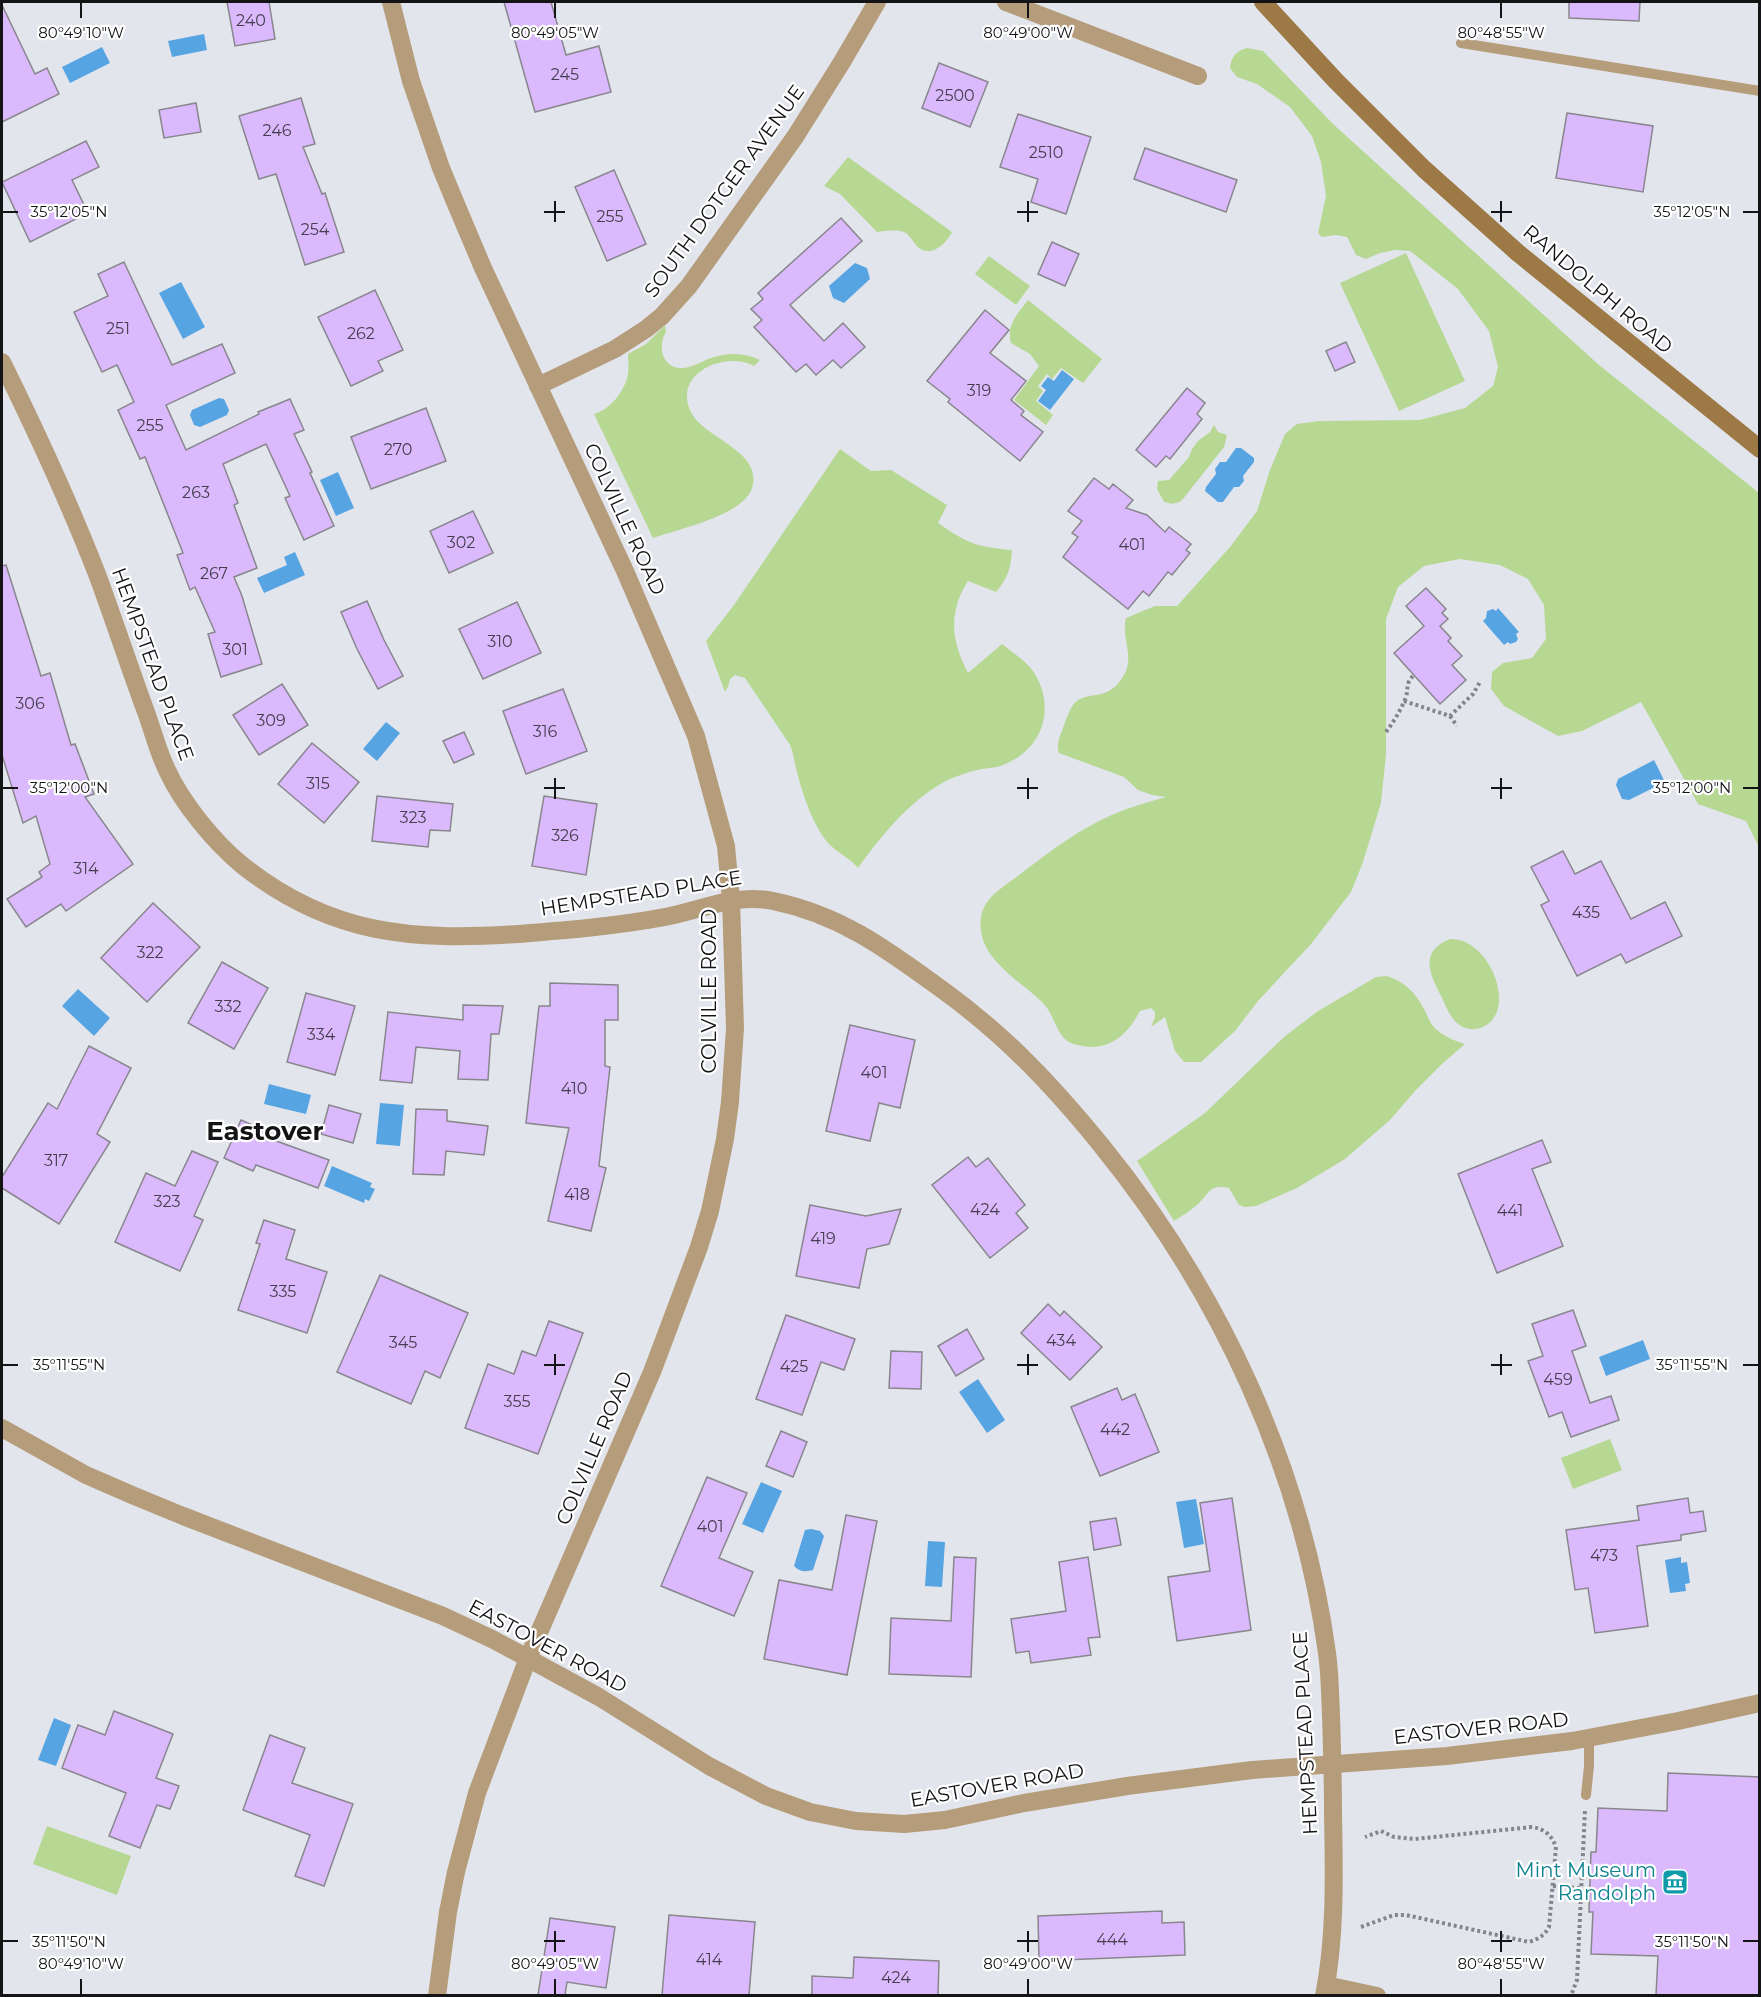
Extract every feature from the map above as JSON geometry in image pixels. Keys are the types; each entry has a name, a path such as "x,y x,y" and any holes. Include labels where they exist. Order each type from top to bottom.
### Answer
{"main road":[{"name":"RANDOLPH ROAD","path":"1263,2 1336,81 1441,184 1518,253 1760,449"}],"street":[{"name":"COLVILLE ROAD","path":"391,2 411,81 441,168 483,268 625,571 696,736 726,846 731,900 735,1037 725,1139 710,1211 699,1247 652,1372 528,1658 477,1793 447,1914 436,1995"},
{"name":"SOUTH DOTGER AVENUE","path":"538,386 615,350 662,316 682,293 795,137 877,2"},
{"path":"1006,2 1198,76"},
{"name":"HEMPSTEAD PLACE","path":"2,362 86,549 168,773 196,816 243,866 285,895 306,906 349,923 410,936 477,937 573,930 669,916 731,900 757,898 778,902 842,923 881,946 993,1029 1062,1097 1120,1168 1197,1282 1219,1322 1242,1368 1276,1448 1302,1531 1328,1660 1333,1766 1333,1892 1331,1952 1325,1990"},
{"name":"EASTOVER ROAD","path":"2,1428 86,1475 183,1516 443,1616 599,1696 709,1766 766,1796 810,1812 856,1821 904,1824 945,1820 1024,1803 1127,1786 1252,1770 1333,1766 1447,1756 1589,1738 1760,1703"},
{"path":"1325,1990 1377,1995"}],"lane":[{"path":"1461,43 1760,91"},
{"path":"1586,1794 1589,1738"}],"path":[{"path":"1386,732 1397,717 1406,695 1407,682 1414,675"},
{"path":"1450,716 1473,694 1480,682"},
{"path":"1404,702 1450,716 1456,726"},
{"path":"1572,1993 1578,1980 1586,1794"},
{"path":"1361,1927 1394,1915 1406,1915 1529,1942 1545,1934 1549,1927 1556,1847 1548,1833 1533,1827 1415,1839 1394,1837 1381,1831 1365,1837"},
{"path":"1553,1886 1581,1888"}],"green space":[{"path":"1247,48 1263,51 1333,124 1599,365 1759,493 1759,847 1746,821 1698,804 1641,702 1582,731 1558,736 1504,706 1491,689 1492,672 1503,663 1532,658 1546,639 1544,605 1528,579 1500,565 1460,559 1424,566 1398,587 1386,619 1386,755 1381,803 1351,892 1311,944 1258,1001 1235,1031 1201,1062 1184,1062 1175,1051 1165,1017 1151,1027 1155,1012 1151,1008 1140,1011 1124,1034 1110,1043 1093,1047 1067,1041 1045,1006 991,955 982,936 980,922 983,909 1002,887 1076,834 1101,820 1120,811 1166,797 1138,790 1124,777 1059,753 1059,739 1070,711 1078,700 1105,693 1119,683 1125,673 1128,660 1126,618 1155,606 1177,606 1230,547 1257,511 1285,434 1297,424 1319,421 1420,420 1465,408 1493,386 1498,367 1489,331 1458,289 1410,251 1395,250 1366,259 1356,255 1347,237 1336,235 1322,237 1318,233 1326,196 1321,162 1312,136 1290,107 1257,84 1237,77 1230,68 1235,55"},
{"path":"848,157 952,232 945,242 936,249 925,251 920,249 906,233 877,232 840,194 824,186"},
{"path":"1406,253 1465,381 1399,411 1340,283"},
{"path":"989,256 1030,286 1016,305 975,274"},
{"path":"1028,300 1102,359 1083,383 1061,368 1052,379 1047,374 1038,386 1043,391 1036,401 1053,415 1046,425 1014,400 1039,366 1030,354 1011,343 1010,337 1014,320"},
{"path":"665,325 666,332 662,350 666,361 671,365 684,368 726,354 744,355 760,360 754,366 730,361 706,368 696,375 689,385 687,397 690,410 696,420 741,454 749,464 753,475 752,488 747,498 737,506 709,520 653,538 594,414 611,404 624,387 628,374 628,354 646,344"},
{"path":"1214,425 1218,432 1227,435 1224,447 1183,499 1174,504 1164,502 1157,489 1158,481 1169,480 1189,457 1198,441 1210,432"},
{"path":"840,449 871,471 891,470 947,505 938,523 957,535 972,543 1012,550 1008,572 996,592 968,581 957,604 955,638 968,673 1002,644 1023,660 1033,671 1040,685 1045,713 1042,726 1028,749 1003,765 961,775 930,791 896,821 858,868 829,844 818,829 802,790 790,745 745,678 735,675 730,679 725,692 706,641 734,605"},
{"path":"1450,939 1464,942 1477,950 1487,961 1495,976 1499,991 1499,1006 1494,1018 1481,1028 1466,1028 1455,1021 1434,983 1430,958 1440,944"},
{"path":"1387,976 1399,981 1413,993 1436,1029 1465,1044 1415,1091 1390,1120 1345,1159 1297,1188 1256,1206 1239,1205 1229,1188 1214,1188 1195,1207 1174,1221 1137,1161 1205,1113 1284,1037 1318,1011 1376,977"},
{"path":"1610,1439 1622,1470 1573,1489 1561,1458"},
{"path":"47,1826 131,1856 117,1895 33,1864"}],"water":[{"path":"204,34 207,50 172,57 168,41"},
{"path":"102,47 110,63 70,83 62,67"},
{"path":"855,263 867,268 870,279 844,303 833,298 829,286"},
{"path":"181,282 205,327 183,339 159,293"},
{"path":"1062,370 1074,379 1050,410 1038,401 1046,390 1041,386 1048,377 1054,381"},
{"path":"219,398 224,399 229,410 227,415 200,427 194,425 190,415 192,410"},
{"path":"1236,448 1241,448 1254,458 1254,462 1243,476 1244,481 1239,487 1234,487 1223,502 1218,502 1205,491 1206,487 1216,474 1215,469 1220,462 1226,462"},
{"path":"338,472 354,508 336,516 320,480"},
{"path":"295,552 305,575 264,593 257,578 287,565 284,557"},
{"path":"1498,608 1519,632 1516,634 1518,639 1516,642 1510,644 1508,642 1504,645 1483,621 1487,611 1493,609 1496,611"},
{"path":"386,722 400,733 377,761 363,749"},
{"path":"1654,760 1665,782 1629,800 1622,799 1616,785 1618,779"},
{"path":"78,989 110,1018 94,1036 62,1006"},
{"path":"269,1084 311,1095 306,1114 264,1104"},
{"path":"380,1103 404,1105 400,1146 376,1144"},
{"path":"332,1166 372,1183 370,1187 375,1189 369,1201 365,1199 364,1203 324,1186"},
{"path":"1643,1340 1650,1359 1606,1376 1599,1357"},
{"path":"978,1379 1005,1420 987,1433 959,1392"},
{"path":"761,1482 782,1491 763,1533 742,1524"},
{"path":"1196,1499 1204,1544 1184,1548 1176,1502"},
{"path":"805,1530 820,1531 824,1536 813,1570 803,1571 794,1566"},
{"path":"928,1541 945,1542 942,1587 925,1586"},
{"path":"1681,1557 1681,1563 1687,1562 1690,1583 1685,1584 1686,1591 1670,1593 1665,1560"},
{"path":"54,1718 71,1725 56,1766 38,1760"}],"building":[{"path":"227,2 269,2 275,39 235,46"},
{"path":"504,2 551,2 566,55 599,46 611,92 535,112"},
{"path":"1569,2 1640,2 1639,21 1569,18"},
{"path":"2,5 35,74 47,68 59,94 2,122"},
{"path":"939,63 988,82 970,127 922,108"},
{"path":"301,98 315,144 303,147 322,194 325,193 344,252 305,265 276,174 259,179 239,116"},
{"path":"196,103 201,132 164,138 159,110"},
{"path":"1567,113 1653,126 1643,192 1556,178"},
{"path":"1018,114 1091,137 1066,214 1031,202 1038,179 1000,167"},
{"path":"86,141 99,167 72,180 88,213 30,242 2,182"},
{"path":"1145,148 1237,180 1226,212 1134,179"},
{"path":"614,170 646,244 607,261 575,187"},
{"path":"841,218 862,241 790,305 824,341 843,323 865,347 841,368 833,360 816,375 806,364 796,372 754,327 762,320 751,309 763,299 758,293"},
{"path":"1052,242 1079,254 1065,286 1038,274"},
{"path":"124,262 172,365 222,344 235,373 166,405 186,450 259,414 258,412 290,399 304,430 294,434 334,526 304,540 285,498 290,496 266,444 223,464 238,503 234,505 257,568 234,577 262,664 221,677 208,634 215,632 195,587 190,590 177,555 183,553 145,457 140,459 118,410 134,402 117,365 102,372 74,312 108,296 98,274"},
{"path":"375,290 403,350 378,361 383,371 351,386 318,317"},
{"path":"985,310 1009,330 990,353 1026,381 1011,400 1024,411 1021,415 1043,432 1020,461 948,402 950,399 927,381"},
{"path":"1346,342 1355,362 1335,371 1326,351"},
{"path":"1187,388 1205,403 1197,414 1202,419 1170,459 1166,456 1156,467 1136,450"},
{"path":"426,408 446,461 371,489 351,437"},
{"path":"1094,478 1109,489 1113,484 1133,500 1126,508 1147,515 1165,532 1169,527 1191,544 1186,550 1190,553 1172,575 1168,572 1149,596 1143,591 1128,609 1063,557 1078,537 1072,533 1082,521 1068,511"},
{"path":"473,511 493,553 449,573 430,531"},
{"path":"6,565 41,676 50,673 71,745 75,744 94,794 85,797 133,864 66,911 61,904 26,927 7,899 42,877 39,872 50,864 36,816 23,823 2,755 2,566"},
{"path":"1426,588 1446,609 1442,613 1448,619 1440,626 1451,638 1448,641 1462,656 1452,665 1466,680 1440,704 1394,653 1424,626 1406,606"},
{"path":"367,601 403,676 378,689 341,612"},
{"path":"517,602 541,653 483,679 459,629"},
{"path":"282,684 308,725 259,755 233,715"},
{"path":"563,689 587,751 526,774 503,711"},
{"path":"464,732 474,754 454,763 443,741"},
{"path":"312,743 359,782 324,823 278,784"},
{"path":"377,796 453,804 450,831 430,830 428,847 372,841"},
{"path":"544,796 597,804 586,875 532,866"},
{"path":"1563,851 1575,874 1601,861 1631,919 1665,902 1682,936 1626,963 1621,954 1577,976 1541,905 1549,901 1531,867"},
{"path":"153,903 200,947 147,1002 101,958"},
{"path":"222,962 268,988 234,1049 188,1023"},
{"path":"550,983 618,985 618,1020 605,1020 605,1066 610,1067 599,1166 606,1168 591,1231 548,1221 569,1128 526,1123 539,1006 550,1006"},
{"path":"306,993 355,1006 335,1075 287,1062"},
{"path":"463,1005 503,1006 499,1034 491,1034 488,1080 458,1079 460,1051 416,1047 412,1083 380,1080 388,1012 463,1020"},
{"path":"850,1025 915,1040 900,1108 879,1103 870,1141 826,1131"},
{"path":"89,1046 131,1068 97,1134 110,1142 59,1224 2,1188 2,1177 48,1103 57,1109"},
{"path":"329,1105 361,1114 353,1143 321,1134"},
{"path":"416,1109 447,1110 447,1121 488,1126 484,1155 446,1151 444,1175 413,1174"},
{"path":"241,1120 271,1133 268,1138 329,1160 318,1188 256,1165 253,1171 224,1158"},
{"path":"1542,1140 1551,1162 1532,1169 1563,1246 1497,1273 1458,1174"},
{"path":"192,1151 218,1162 194,1216 203,1220 180,1271 115,1242 146,1173 175,1186"},
{"path":"968,1157 976,1167 988,1158 1025,1205 1016,1213 1028,1228 990,1258 932,1185"},
{"path":"810,1205 866,1216 901,1209 889,1244 867,1249 859,1288 796,1276"},
{"path":"264,1220 295,1230 286,1259 327,1272 307,1333 238,1310 260,1244 256,1243"},
{"path":"380,1275 468,1313 440,1378 425,1371 411,1404 337,1372"},
{"path":"1048,1304 1060,1316 1064,1311 1102,1347 1070,1380 1021,1333"},
{"path":"1573,1310 1586,1346 1572,1351 1590,1403 1611,1396 1619,1420 1571,1437 1562,1412 1549,1417 1528,1361 1543,1356 1532,1324"},
{"path":"786,1315 855,1339 844,1370 821,1362 802,1415 756,1399"},
{"path":"549,1321 583,1333 538,1454 465,1428 488,1364 514,1374 522,1351 536,1356"},
{"path":"967,1329 984,1359 956,1376 938,1346"},
{"path":"891,1351 922,1352 921,1389 889,1388"},
{"path":"1117,1388 1122,1400 1135,1394 1159,1452 1100,1476 1071,1407"},
{"path":"781,1431 807,1442 793,1477 766,1466"},
{"path":"707,1477 747,1493 719,1558 753,1572 734,1616 661,1586"},
{"path":"1232,1498 1251,1630 1177,1641 1168,1577 1210,1571 1200,1503"},
{"path":"1688,1498 1690,1513 1703,1511 1706,1531 1681,1535 1681,1540 1637,1546 1648,1626 1595,1633 1588,1588 1575,1590 1566,1530 1639,1520 1637,1506"},
{"path":"846,1515 877,1521 847,1675 764,1659 779,1580 832,1590"},
{"path":"1116,1518 1121,1545 1094,1550 1090,1522"},
{"path":"954,1557 976,1558 971,1677 889,1674 891,1618 951,1621"},
{"path":"1088,1557 1100,1637 1088,1638 1091,1655 1031,1663 1029,1651 1016,1653 1011,1619 1066,1611 1059,1562"},
{"path":"114,1711 173,1734 156,1778 179,1786 170,1809 157,1805 140,1848 109,1836 126,1793 62,1768 78,1725 105,1735"},
{"path":"270,1735 305,1748 292,1783 353,1804 324,1886 295,1876 310,1835 243,1810"},
{"name":"Mint Museum Randolph","path":"1668,1773 1760,1777 1760,1995 1656,1995 1658,1956 1591,1954 1593,1912 1589,1912 1591,1852 1596,1852 1598,1808 1667,1811"},
{"path":"1162,1911 1162,1923 1184,1922 1185,1955 1039,1961 1038,1916"},
{"path":"669,1915 755,1922 749,1995 662,1995"},
{"path":"550,1918 615,1927 606,1988 567,1982 565,1995 538,1995"},
{"path":"854,1957 939,1961 938,1995 812,1995 812,1976 853,1978"}],"place":[{"name":"Mint Museum Randolph","path":"1675,1882"}],"district":[{"name":"Eastover","path":"265,1131"}]}
